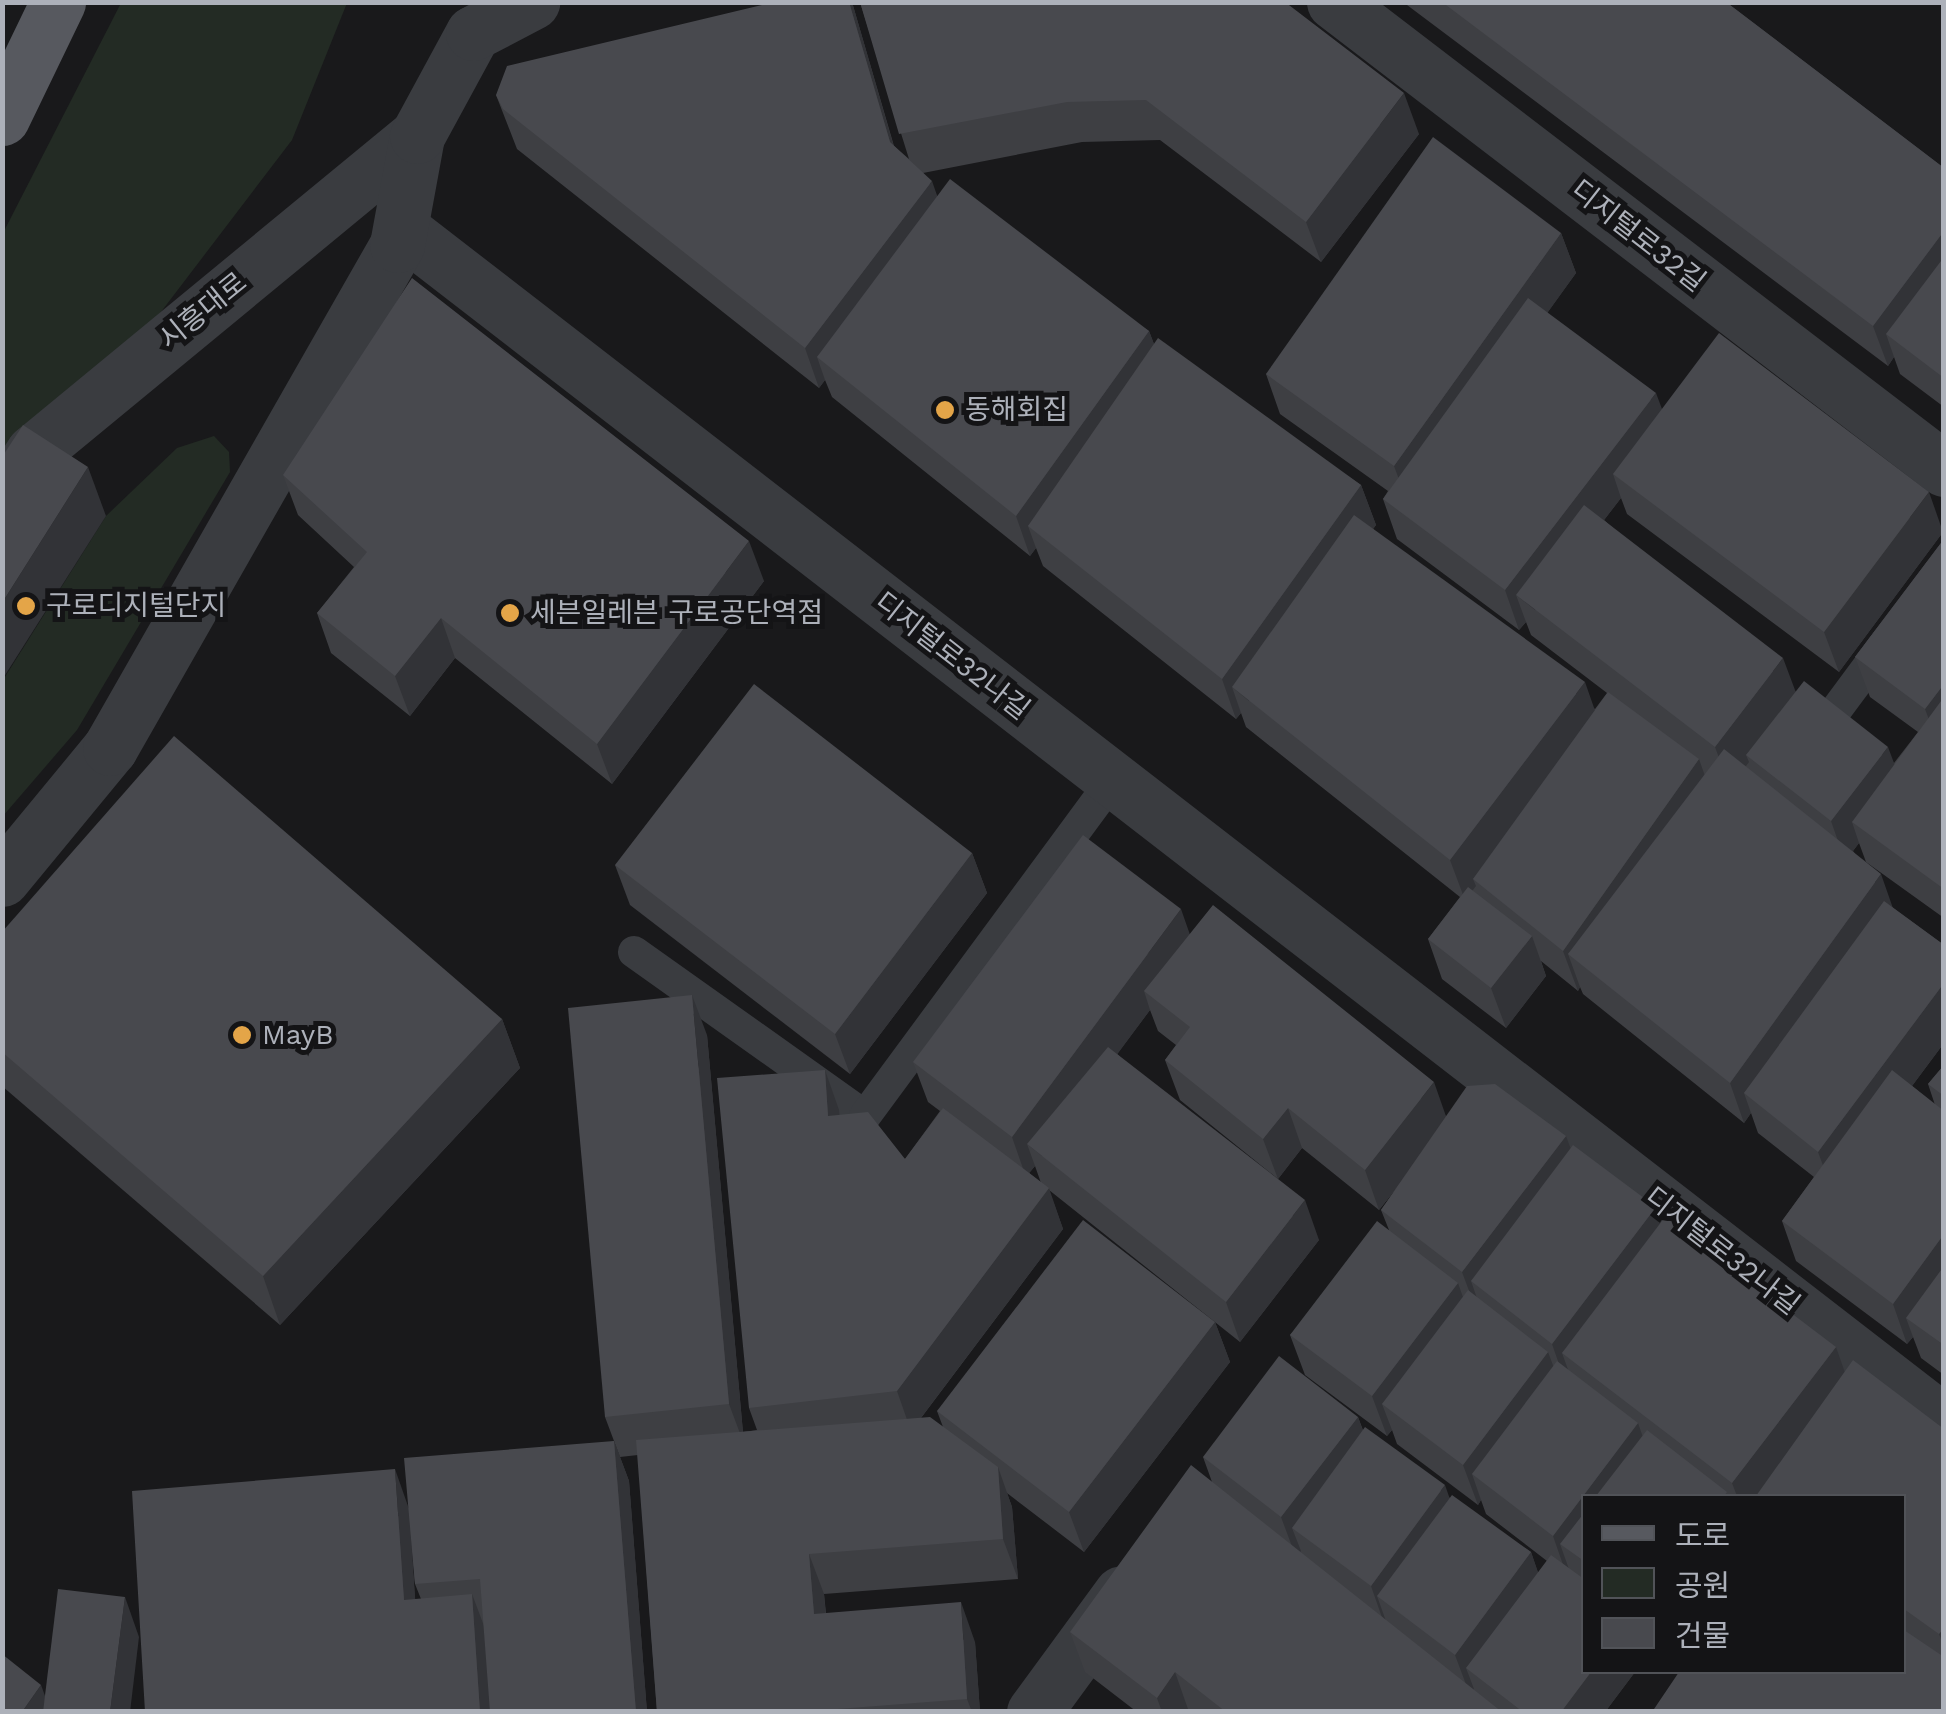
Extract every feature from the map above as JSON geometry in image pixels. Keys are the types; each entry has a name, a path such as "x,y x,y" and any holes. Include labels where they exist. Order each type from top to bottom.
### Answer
{"main road":[{"path":"2,118 58,2"}],"street":[{"path":"2,879 110,748 400,238 417,136 473,33 532,2"},
{"name":"디지털로32길","path":"1334,2 1944,468"},
{"name":"시흥대로","path":"2,499 33,452 417,136"},
{"name":"디지털로32나길","path":"400,238 1108,786 1486,1099 1944,1422"},
{"path":"1034,1712 1152,1552"}],"lane":[{"path":"1836,710 1911,608"},
{"path":"634,952 865,1116 1108,786"},
{"name":"디지털로32나길","path":"1486,1099 1944,1443"}],"green space":[{"path":"121,3 347,3 292,140 151,325 3,499 3,233"},
{"path":"214,436 229,452 230,472 77,730 3,816 3,680 106,516 177,448"}],"building":[{"path":"774,2 849,2 890,142 932,181 805,348 503,109 496,95 507,66"},
{"path":"860,2 1285,2 1404,93 1306,222 1146,100 1067,102 899,134"},
{"path":"1442,2 1726,2 1944,168 1944,231 1873,326"},
{"path":"1433,137 1561,233 1394,466 1266,374"},
{"path":"950,179 1149,331 1016,516 817,357"},
{"path":"1944,257 1944,378 1886,334"},
{"path":"412,278 749,541 597,744 441,618 395,676 317,613 367,552 283,475"},
{"path":"1528,298 1656,393 1505,590 1383,499"},
{"path":"1719,333 1929,492 1824,632 1613,474"},
{"path":"1158,338 1361,485 1222,679 1028,526"},
{"path":"23,425 88,467 2,603 2,457"},
{"path":"1584,505 1783,658 1715,747 1516,595"},
{"path":"1354,515 1585,682 1450,860 1232,687"},
{"path":"1944,539 1944,684 1925,709 1855,657"},
{"path":"1804,681 1888,747 1831,821 1746,755"},
{"path":"754,684 972,853 835,1034 615,865"},
{"path":"1608,692 1699,759 1563,951 1473,879"},
{"path":"1944,697 1944,889 1852,822"},
{"name":"MayB","path":"174,736 502,1019 263,1276 2,1052 2,932"},
{"path":"1724,749 1881,874 1730,1083 1568,954"},
{"path":"1083,835 1181,909 1012,1137 913,1062"},
{"path":"1468,887 1532,936 1491,988 1428,939"},
{"path":"1884,901 1944,945 1944,983 1818,1152 1744,1093"},
{"path":"1213,905 1434,1082 1365,1170 1288,1108 1263,1139 1165,1060 1190,1027 1144,991"},
{"path":"692,995 729,1404 605,1417 568,1008"},
{"path":"1108,1047 1305,1200 1226,1302 1027,1144"},
{"path":"1944,1065 1944,1096 1928,1084"},
{"path":"825,1070 828,1116 868,1112 905,1159 943,1108 1049,1188 897,1391 749,1408 717,1078"},
{"path":"1892,1070 1944,1111 1944,1234 1893,1304 1782,1221"},
{"path":"1495,1084 1566,1136 1462,1272 1381,1210 1467,1086"},
{"path":"1573,1145 1656,1207 1552,1344 1471,1281"},
{"path":"1665,1217 1836,1347 1732,1483 1562,1353"},
{"path":"1083,1220 1215,1322 1069,1512 937,1411"},
{"path":"1377,1221 1458,1283 1372,1396 1290,1335"},
{"path":"1944,1266 1944,1345 1906,1318"},
{"path":"1468,1290 1548,1352 1463,1465 1382,1404"},
{"path":"1279,1356 1358,1417 1281,1517 1203,1457"},
{"path":"1853,1360 1944,1429 1944,1628 1939,1634 1906,1610 1906,1494 1757,1494"},
{"path":"1557,1361 1638,1423 1553,1536 1472,1474"},
{"path":"930,1417 998,1467 1003,1539 809,1554 814,1614 961,1602 967,1699 799,1712 657,1712 636,1440"},
{"path":"1365,1427 1445,1485 1371,1586 1292,1528"},
{"path":"1647,1430 1727,1492 1726,1494 1598,1494"},
{"path":"614,1441 636,1712 490,1712 480,1579 415,1584 404,1458"},
{"path":"1191,1465 1502,1712 1226,1712 1175,1672 1157,1698 1070,1632"},
{"path":"395,1469 404,1600 472,1594 480,1712 145,1712 132,1491"},
{"path":"1452,1495 1531,1552 1455,1655 1377,1596"},
{"path":"1581,1517 1581,1559 1560,1544"},
{"path":"1551,1555 1581,1577 1581,1674 1590,1674 1561,1712 1523,1712 1466,1668"},
{"path":"58,1589 125,1597 110,1712 43,1712"},
{"path":"1906,1631 1944,1657 1944,1712 1652,1712 1678,1674 1906,1674"},
{"path":"2,1654 41,1685 22,1712 2,1712"}],"place":[{"name":"동해회집","path":"945,410"},
{"name":"구로디지털단지","path":"26,606"},
{"name":"세븐일레븐 구로공단역점","path":"510,613"},
{"name":"MayB","path":"242,1035"}]}
